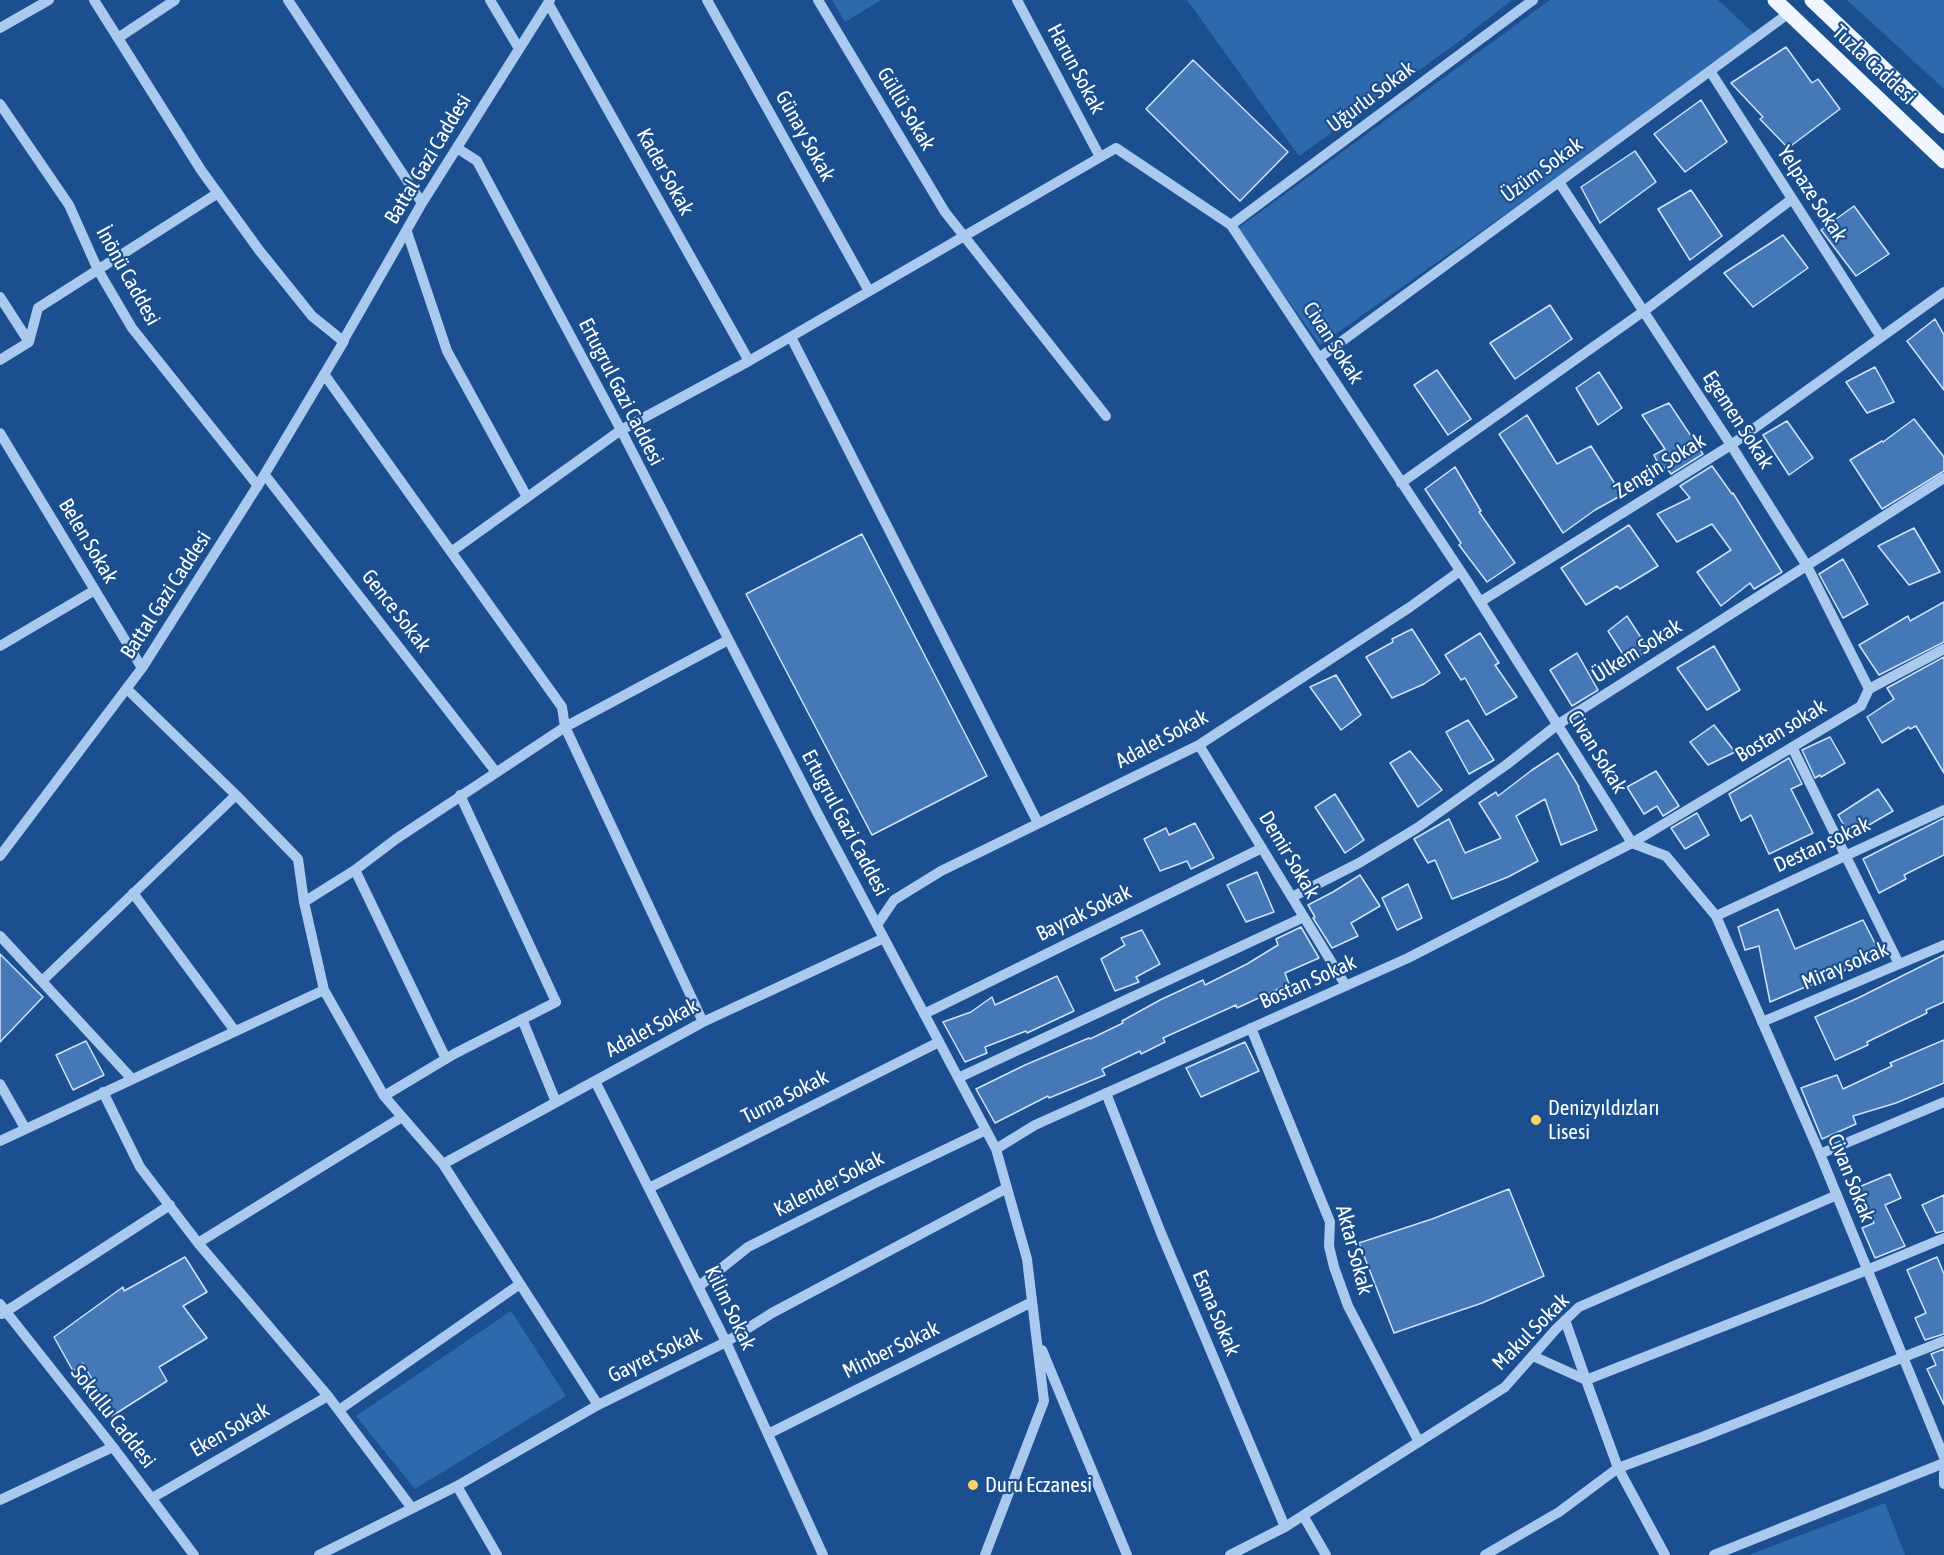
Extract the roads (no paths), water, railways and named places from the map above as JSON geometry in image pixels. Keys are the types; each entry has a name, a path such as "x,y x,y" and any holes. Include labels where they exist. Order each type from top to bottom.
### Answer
{"main road":[{"name":"Tuzla Caddesi","path":"1775,0 1944,161"},
{"name":"Tuzla Caddesi","path":"1812,0 1944,126"}],"street":[{"path":"0,28 49,0"},
{"path":"94,0 201,170 259,250 312,316 344,341"},
{"path":"118,38 175,0"},
{"path":"288,0 422,203"},
{"path":"490,0 518,47"},
{"name":"Günay Sokak","path":"706,0 869,291"},
{"name":"Güllü Sokak","path":"818,0 945,212 1106,416"},
{"name":"Harun Sokak","path":"1017,0 1100,157"},
{"name":"Uğurlu Sokak","path":"1231,225 1533,0"},
{"name":"Battal Gazi Caddesi","path":"0,856 142,668 265,475 422,203 549,1"},
{"name":"Kader Sokak","path":"549,1 749,361"},
{"name":"Üzüm Sokak","path":"1319,358 1789,13"},
{"name":"Yelpaze Sokak","path":"1710,71 1881,337"},
{"name":"İnönü Caddesi","path":"0,104 69,205 98,270 132,328 258,486"},
{"name":"Ertugrul Gazi Caddesi","path":"457,148 477,161 621,430 728,640 996,1149 1027,1258 1044,1401 985,1555"},
{"name":"Civan Sokak","path":"1100,157 1116,148 1231,225 1460,571 1632,843 1666,856 1716,916 1820,1154 1944,1457"},
{"path":"451,552 621,430 749,361 1100,157"},
{"name":"Egemen Sokak","path":"1559,182 1644,310 1807,566 1869,688"},
{"path":"0,360 29,342 38,308 218,193"},
{"path":"1401,483 1644,310 1792,200"},
{"path":"407,232 447,351 527,497"},
{"name":"Zengin Sokak","path":"1479,602 1731,445 1944,292"},
{"path":"0,297 29,342"},
{"path":"791,337 1038,823"},
{"path":"324,374 562,707 565,727 703,1022"},
{"name":"Belen Sokak","path":"0,433 142,668"},
{"name":"Gence Sokak","path":"265,475 496,772"},
{"name":"Ülkem Sokak","path":"1292,897 1359,863 1417,828 1506,765 1557,725 1944,477"},
{"name":"Adalet Sokak","path":"877,925 894,900 941,871 1199,745 1410,607 1460,571"},
{"path":"0,646 94,590"},
{"path":"304,902 355,870 460,795 565,727 728,640"},
{"name":"Bostan sokak","path":"1632,843 1861,706 1869,688 1944,650"},
{"path":"127,689 298,859 304,902 324,990 384,1096 443,1164 598,1405"},
{"name":"Demir Sokak","path":"1199,745 1346,986"},
{"path":"1792,747 1899,964"},
{"path":"42,981 236,795"},
{"path":"384,1096 446,1059 556,1002 460,795"},
{"name":"Destan sokak","path":"1716,916 1944,810"},
{"name":"Bostan Sokak","path":"996,1149 1035,1125 1408,958 1632,843"},
{"name":"Bayrak Sokak","path":"924,1014 1262,848"},
{"path":"355,870 446,1059"},
{"path":"134,893 235,1031"},
{"path":"958,1078 1304,917"},
{"path":"0,936 132,1079"},
{"name":"Adalet Sokak","path":"443,1164 703,1022 884,938"},
{"name":"Miray sokak","path":"1762,1022 1944,945"},
{"path":"0,1141 324,990"},
{"path":"522,1019 556,1102"},
{"name":"Aktar Sokak","path":"1251,1028 1330,1222 1329,1246 1348,1306 1419,1442"},
{"name":"Turna Sokak","path":"649,1188 939,1042"},
{"name":"Kilim Sokak","path":"595,1081 726,1342 823,1555"},
{"path":"0,1084 25,1128"},
{"path":"103,1092 140,1167 198,1243 328,1396 411,1507"},
{"name":"Esma Sokak","path":"1106,1093 1161,1233 1285,1527"},
{"path":"1820,1154 1944,1102"},
{"path":"198,1243 402,1117"},
{"name":"Kalender Sokak","path":"698,1287 748,1247 986,1130"},
{"name":"Gayret Sokak","path":"319,1555 457,1486 598,1405 726,1342 772,1313 1007,1188"},
{"name":"Makul Sokak","path":"1304,1517 1505,1387 1579,1307 1837,1195"},
{"path":"2,1310 170,1206"},
{"path":"1533,1356 1586,1380 1944,1238"},
{"path":"339,1410 520,1284"},
{"name":"Minber Sokak","path":"768,1434 1032,1302"},
{"name":"Sokullu Caddesi","path":"2,1310 113,1447 194,1555"},
{"path":"1565,1320 1618,1468 1665,1555"},
{"path":"1037,1337 1126,1555"},
{"path":"1485,1555 1559,1512 1618,1468 1713,1433 1944,1341"},
{"name":"Eken Sokak","path":"152,1498 328,1396"},
{"path":"0,1500 113,1447"},
{"path":"1714,1555 1944,1463"},
{"path":"1944,1473 1944,1484"},
{"path":"457,1486 497,1555"},
{"path":"1230,1555 1304,1517 1326,1555"}],"place":[{"name":"Denizyıldızları Lisesi","path":"1536,1120"},
{"name":"Duru Eczanesi","path":"973,1485"}]}
